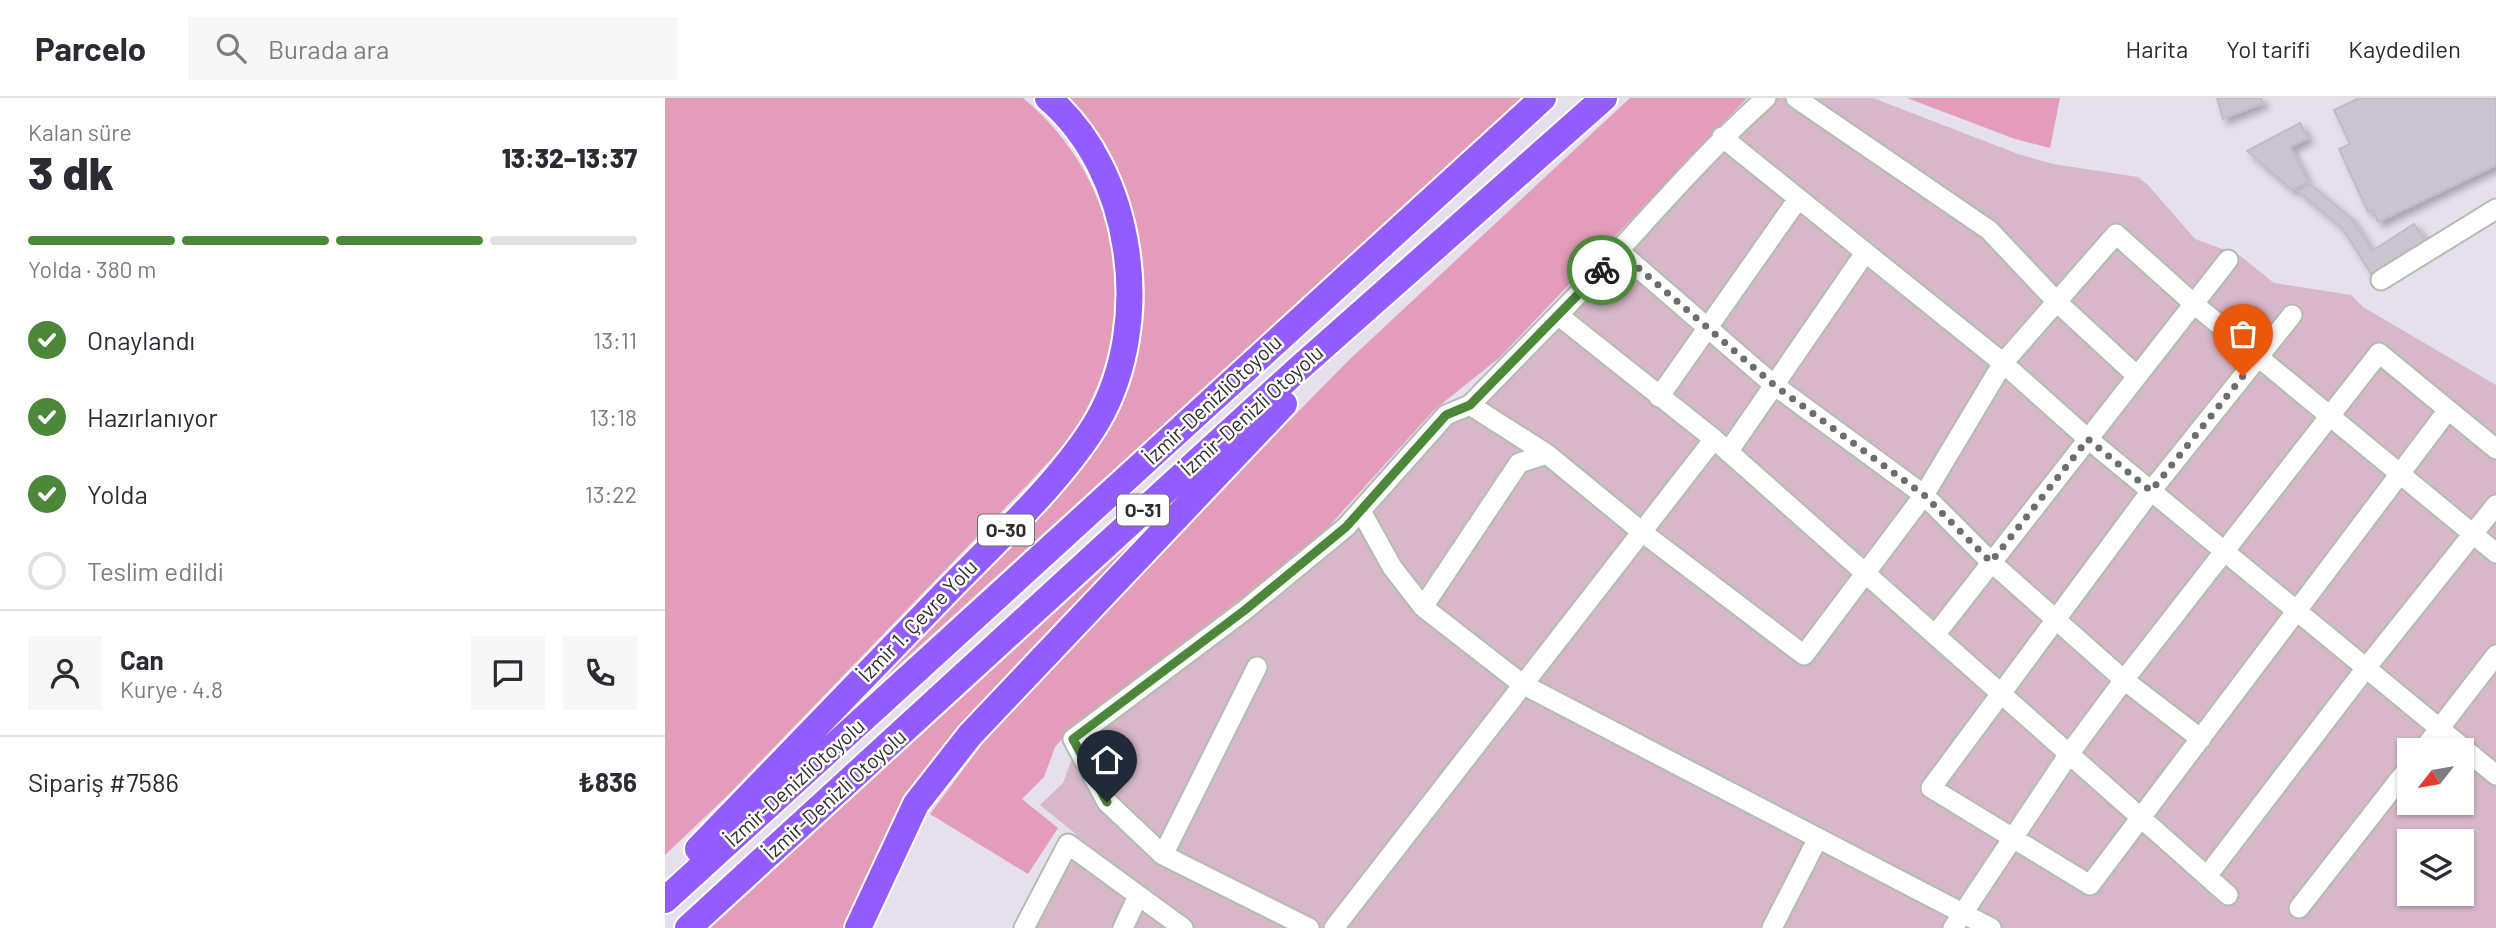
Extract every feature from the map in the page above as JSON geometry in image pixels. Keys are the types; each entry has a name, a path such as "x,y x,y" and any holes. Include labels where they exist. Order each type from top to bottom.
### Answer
{"highway":[{"name":"İzmir 1. Çevre Yolu","path":"665,886 994,542 1058,472 1099,418 1118,370 1128,323 1126,264 1121,225 1109,187 1092,153 1073,125 1048,98"},
{"name":"İzmir-DenizliOtoyolu","path":"665,901 1543,98"},
{"name":"İzmir-Denizli Otoyolu","path":"688,928 1176,480 1604,98"},
{"path":"857,928 916,804 970,736 1207,482 1304,383 1362,331 1430,251"}],"lane":[{"path":"1309,928 1163,855 1107,802 1073,739 1245,610 1346,527 1446,415 1470,405 1620,252 1722,137 1766,98"},
{"path":"1796,98 1990,230 2057,302 2137,376"},
{"path":"1722,137 2003,363 2088,439 2496,775"},
{"path":"1659,397 1798,200"},
{"path":"2381,280 2496,209"},
{"path":"1470,405 1547,454 1642,532 1804,655 1924,495 2003,363 2116,234 2194,304 2496,553"},
{"path":"1620,252 1774,385 1924,495 1991,562 2056,620 2124,680 2200,739"},
{"path":"1334,928 1642,532 1774,385 1865,253"},
{"path":"1935,635 2228,260"},
{"path":"2292,315 2151,491 1931,788 2014,836 2090,885 2448,410"},
{"path":"1558,316 1721,446 2228,895"},
{"path":"1958,921 2069,754 2329,414 2379,353 2496,449"},
{"path":"1423,607 1519,463 1547,454"},
{"path":"2207,876 2366,668 2496,505"},
{"path":"1361,510 1392,567 1423,607 1522,684 1818,838 1958,921 1991,928"},
{"path":"2432,738 2496,655"},
{"path":"1163,855 1257,667"},
{"path":"2299,908 2397,783"},
{"path":"1772,928 1818,838"},
{"path":"1029,927 1068,844 1183,928"},
{"path":"1123,928 1138,896"}],"shaded area":[{"path":"665,98 1023,98 1057,131 1083,169 1102,210 1113,254 1115,299 1110,344 1096,388 1065,444 727,796 665,855"},
{"path":"1066,98 1523,98 847,712 1097,445 1118,405 1135,362 1142,328 1145,292 1135,221 1124,187 1108,154 1089,125"},
{"path":"1630,98 1747,98 1499,358 1434,410 1313,544 1073,726 1055,747 1044,777 1022,799 1058,828 1028,874 930,814 983,743 1148,564 1350,359"},
{"path":"1776,98 1873,98 2018,154 2053,164 2138,177 2195,239 2239,255 2274,283 2351,295 2363,307 2496,385 2496,928 1029,928 1076,834 1040,805 1063,783 1074,753 1092,732 1327,553 1447,422 1749,119"},
{"path":"1907,98 2060,98 2050,148 2015,139"},
{"path":"1163,514 1025,655 938,757 901,811 870,868 848,928 710,928"}],"building":[{"path":"2217,98 2261,98 2263,103 2223,119"},
{"path":"2359,98 2496,98 2496,165 2378,222 2373,210 2368,212 2339,149 2350,144 2334,110"},
{"path":"2300,123 2308,138 2290,147 2308,182 2292,190 2247,151"},
{"path":"2310,184 2352,219 2372,251 2414,224 2427,244 2374,278 2342,228 2298,191"}],"way so far":[{"path":"1602,270 1620,252 1774,385 1924,495 1991,562 2088,439 2151,491 2243,376"}],"route":[{"path":"1107,802 1073,739 1245,610 1346,527 1446,415 1470,405 1602,270"}]}
